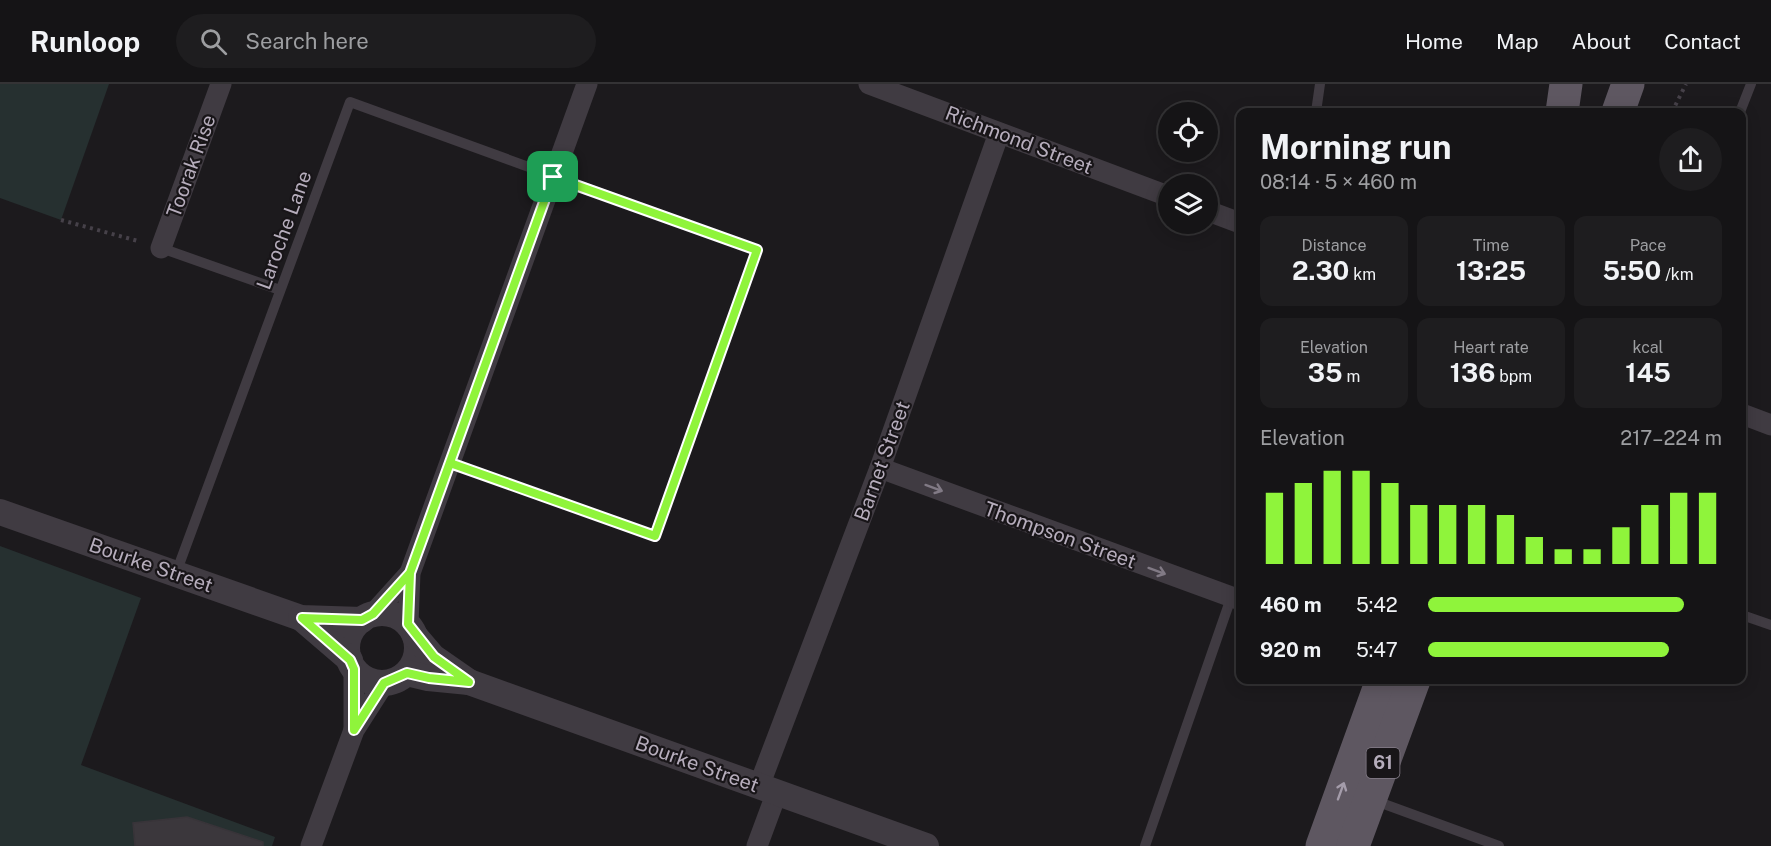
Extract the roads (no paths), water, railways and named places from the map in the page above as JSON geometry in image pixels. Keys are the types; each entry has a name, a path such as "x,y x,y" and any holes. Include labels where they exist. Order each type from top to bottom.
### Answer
{"main road":[{"path":"1563,108 1566,84"},
{"path":"1619,108 1628,84"},
{"name":"61","path":"1322,846 1381,684"},
{"name":"61","path":"1353,846 1413,684"}],"street":[{"name":"Toorak Rise","path":"161,248 221,84"},
{"path":"311,846 354,730 417,655 411,630 410,573 587,84"},
{"name":"Richmond Street","path":"871,84 1158,192"},
{"name":"Barnet Street","path":"757,846 768,789 879,468 999,133"},
{"path":"1218,215 1236,222"},
{"path":"1746,415 1771,424"},
{"name":"Thompson Street","path":"879,468 1236,599"},
{"name":"Bourke Street","path":"0,512 302,618 367,617"},
{"path":"354,730 349,638 410,573"},
{"path":"367,617 392,614 411,630"},
{"name":"Bourke Street","path":"302,618 352,665"},
{"name":"Bourke Street","path":"411,630 434,657 469,682"},
{"path":"352,665 363,677 396,678"},
{"name":"Bourke Street","path":"396,678 429,678 469,682 926,846"}],"lane":[{"path":"1317,108 1320,84"},
{"path":"1742,108 1751,84"},
{"name":"Laroche Lane","path":"176,573 350,102 553,177"},
{"path":"450,463 655,536 757,250 553,177"},
{"path":"161,248 280,290"},
{"path":"1145,846 1236,599"},
{"path":"1746,617 1771,626"},
{"path":"1370,799 1499,846"}]}
